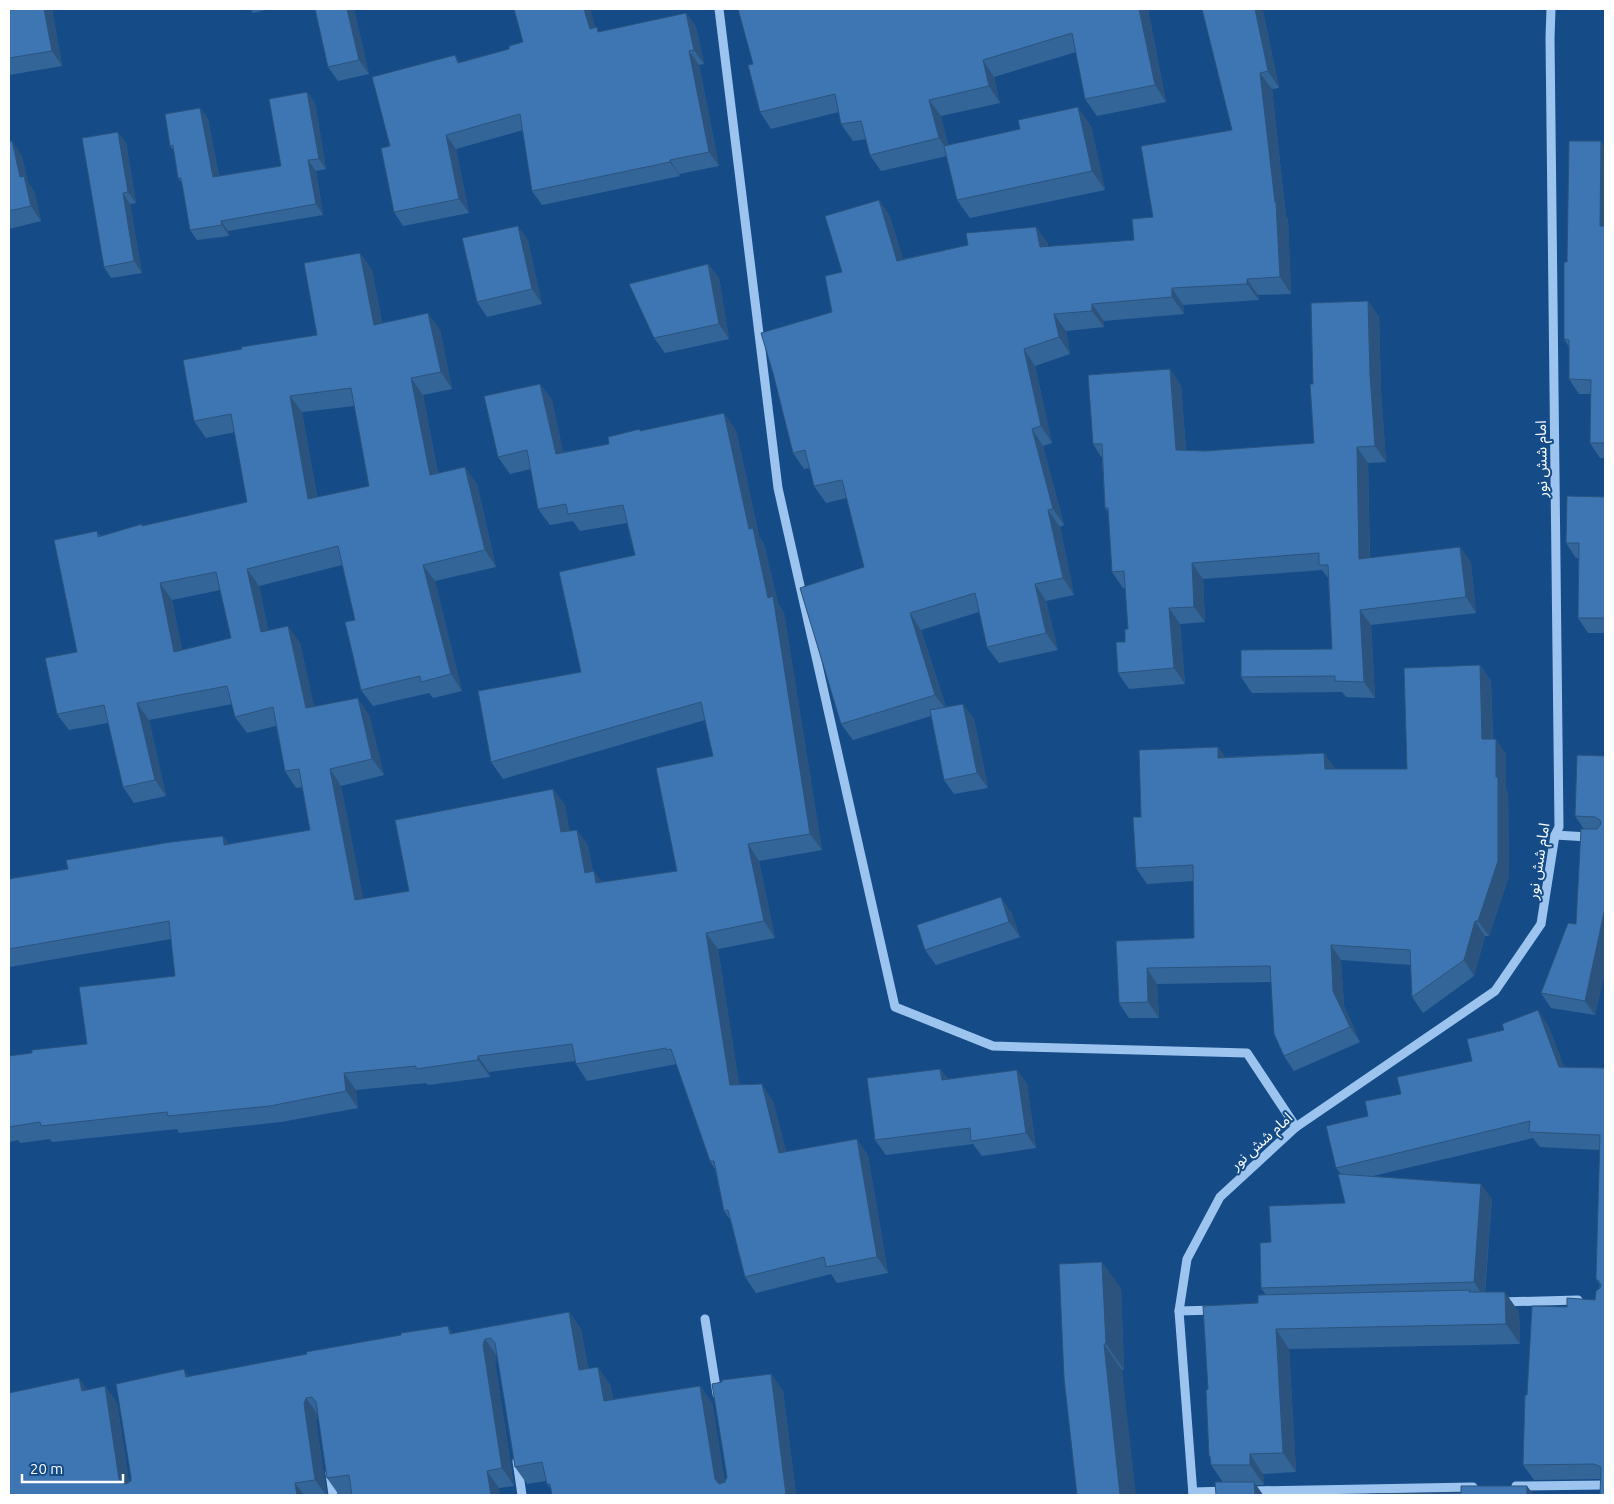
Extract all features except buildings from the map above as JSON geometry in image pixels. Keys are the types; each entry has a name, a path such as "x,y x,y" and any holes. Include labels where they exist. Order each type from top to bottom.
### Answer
{"street":[{"path":"719,9 778,488 895,1007 993,1046 1247,1053 1296,1127"},
{"name":"امام شش نور","path":"1193,1494 1179,1310 1187,1259 1220,1197 1296,1127 1495,992 1542,924 1555,835 1559,827 1559,499 1551,9"},
{"path":"1555,835 1605,838"},
{"path":"1496,1302 1585,1300"},
{"path":"1179,1310 1228,1309"},
{"path":"705,1319 719,1407"},
{"path":"515,1448 522,1495"},
{"path":"329,1467 333,1495"},
{"path":"1507,1486 1605,1484"},
{"path":"1193,1494 1478,1487"}]}
